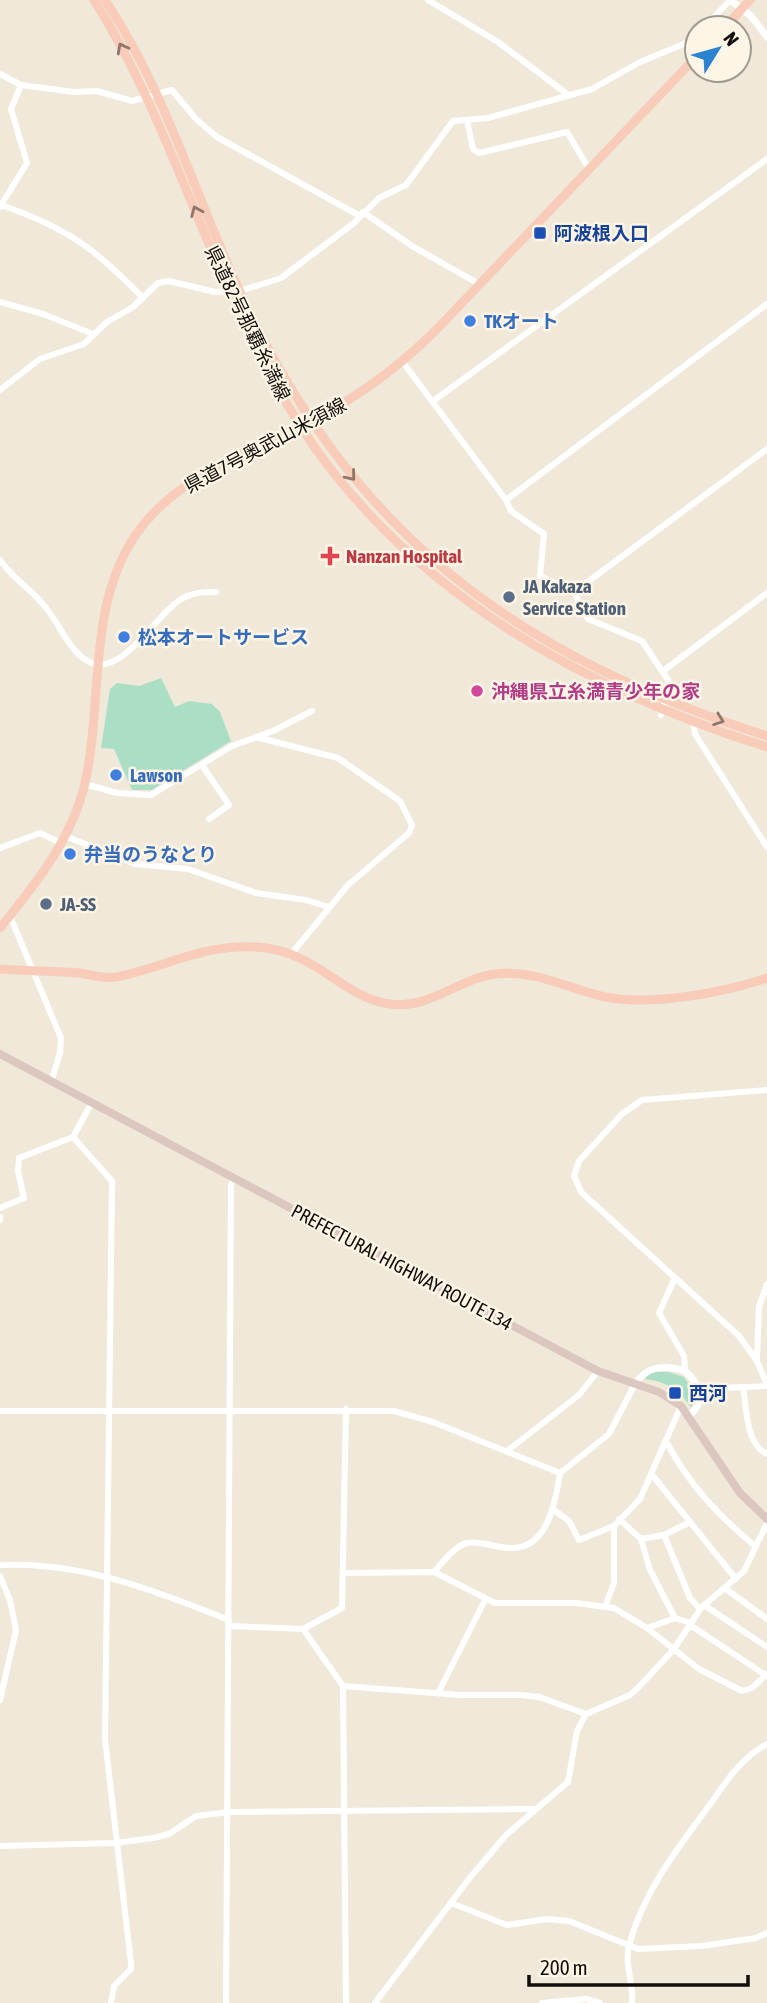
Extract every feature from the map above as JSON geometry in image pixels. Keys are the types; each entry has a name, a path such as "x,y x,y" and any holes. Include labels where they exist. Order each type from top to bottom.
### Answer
{"main road":[{"name":"県道82号那覇糸満線","path":"94,0 151,95"},
{"name":"県道82号那覇糸満線","path":"105,0 151,95 265,363 301,426 362,506 414,558 505,629 560,661 663,709 767,747"},
{"path":"737,14 750,0"},
{"name":"県道7号奥武山米須線","path":"0,928 63,839 85,784 112,582 130,544 143,525 172,496 192,482 354,397 402,361 479,285 683,71"},
{"name":"県道82号那覇糸満線","path":"235,291 310,421 383,512 460,585 555,648 663,709 767,736"},
{"path":"0,969 113,977 209,948 258,947 292,953 314,963 370,999 400,1005 425,1000 481,976 506,973 530,975 606,997 635,1000 730,988 767,978"},
{"name":"PREFECTURAL HIGHWAY ROUTE 134","path":"0,1054 598,1371 659,1392 681,1406 690,1416 740,1493 767,1521"}],"street":[{"path":"428,0 498,42 568,94"},
{"path":"717,14 730,0 742,8 767,37"},
{"path":"0,390 40,359 84,344 93,334 143,298 151,287 163,281 215,292 235,291 281,278 379,198 406,185 453,121 488,118 598,86 640,62 683,44"},
{"path":"0,74 21,85 74,92 97,91 132,101 168,89 176,92 197,120 216,138 361,214 479,285"},
{"path":"21,85 10,109 27,163 1,206 59,227 117,269 143,298"},
{"path":"467,120 473,149 479,153 567,132 589,169"},
{"path":"433,401 767,159"},
{"path":"0,302 44,314 93,334"},
{"path":"506,500 767,304"},
{"path":"402,361 506,500 511,511 544,534 540,576 574,593 588,619 642,641 670,683 663,709"},
{"path":"574,593 767,449"},
{"path":"0,560 17,583 41,601 83,659 100,664 112,663 126,654 183,597 216,592"},
{"path":"663,671 767,593"},
{"path":"85,784 117,793 151,795 232,746 312,711"},
{"path":"693,721 695,734 767,847"},
{"path":"256,737 338,758 393,795 410,817 410,833 358,876 328,907 292,953"},
{"path":"201,765 229,804 209,819"},
{"path":"0,848 40,833 135,864 188,869 256,893 306,900 328,907"},
{"path":"10,916 61,1038 60,1053 51,1082"},
{"path":"699,1389 767,1385 757,1361 739,1336 581,1192 574,1176 576,1165 622,1114 642,1100 767,1090"},
{"path":"0,1208 24,1198 18,1171 19,1158 73,1137 92,1102"},
{"path":"73,1137 112,1181 105,1739 131,1969 114,1986 111,2003"},
{"path":"226,2003 231,1185 234,1177"},
{"path":"675,1278 659,1313 684,1356 685,1371 699,1389 700,1402 690,1416"},
{"path":"757,1361 758,1307 767,1284"},
{"path":"434,1572 460,1545 470,1542 520,1548 540,1533 554,1510 560,1473 609,1434 645,1370 652,1368 685,1371"},
{"path":"507,1451 579,1395 598,1371"},
{"path":"743,1387 752,1438 758,1450 767,1454"},
{"path":"554,1510 569,1521 579,1540 614,1526 640,1499 653,1476 681,1406"},
{"path":"0,1565 51,1567 107,1576 229,1623 303,1629 342,1608 345,1573 346,1409"},
{"path":"0,1411 394,1411 433,1422 560,1473"},
{"path":"667,1443 701,1497 756,1547"},
{"path":"653,1476 736,1579"},
{"path":"345,1573 434,1572 485,1600 505,1604 576,1603 606,1607 647,1628 699,1669 742,1691 752,1688 767,1675 731,1655 690,1624 675,1618 650,1570 641,1539 619,1519"},
{"path":"375,2003 450,1903 506,1835 568,1782 577,1731 586,1714 630,1695 674,1649 702,1607 744,1572 767,1521"},
{"path":"641,1539 664,1535 690,1522"},
{"path":"606,1607 614,1583 614,1526"},
{"path":"664,1535 690,1598 767,1647"},
{"path":"0,1576 13,1609 16,1630 0,1700"},
{"path":"726,1589 767,1619"},
{"path":"438,1693 485,1600"},
{"path":"647,1628 675,1618"},
{"path":"303,1629 343,1686 346,2003"},
{"path":"343,1686 539,1697 586,1714"},
{"path":"632,2003 633,1983 627,1963 629,1946 658,1876 738,1764 767,1744"},
{"path":"0,1846 115,1843 169,1833 196,1816 229,1811 535,1809"},
{"path":"450,1903 507,1925 547,1919 569,1921 629,1946 702,1946 767,1933"},
{"path":"542,2003 586,1999 600,2003"}],"green space":[{"path":"161,678 175,707 189,701 212,704 220,712 231,741 152,790 132,790 114,749 101,748 110,689 117,683 139,686"},
{"path":"649,1372 668,1372 684,1377 695,1394 694,1404 691,1407 677,1391 666,1384 645,1379"}],"place":[{"name":"阿波根入口","path":"540,233"},
{"name":"TKオート","path":"470,321"},
{"name":"Nanzan Hospital","path":"330,556"},
{"name":"JA Kakaza Service Station","path":"509,597"},
{"name":"松本オートサービス","path":"124,637"},
{"name":"沖縄県立糸満青少年の家","path":"477,691"},
{"name":"Lawson","path":"116,775"},
{"name":"弁当のうなとり","path":"70,854"},
{"name":"JA-SS","path":"46,904"},
{"name":"西河","path":"675,1393"}]}
